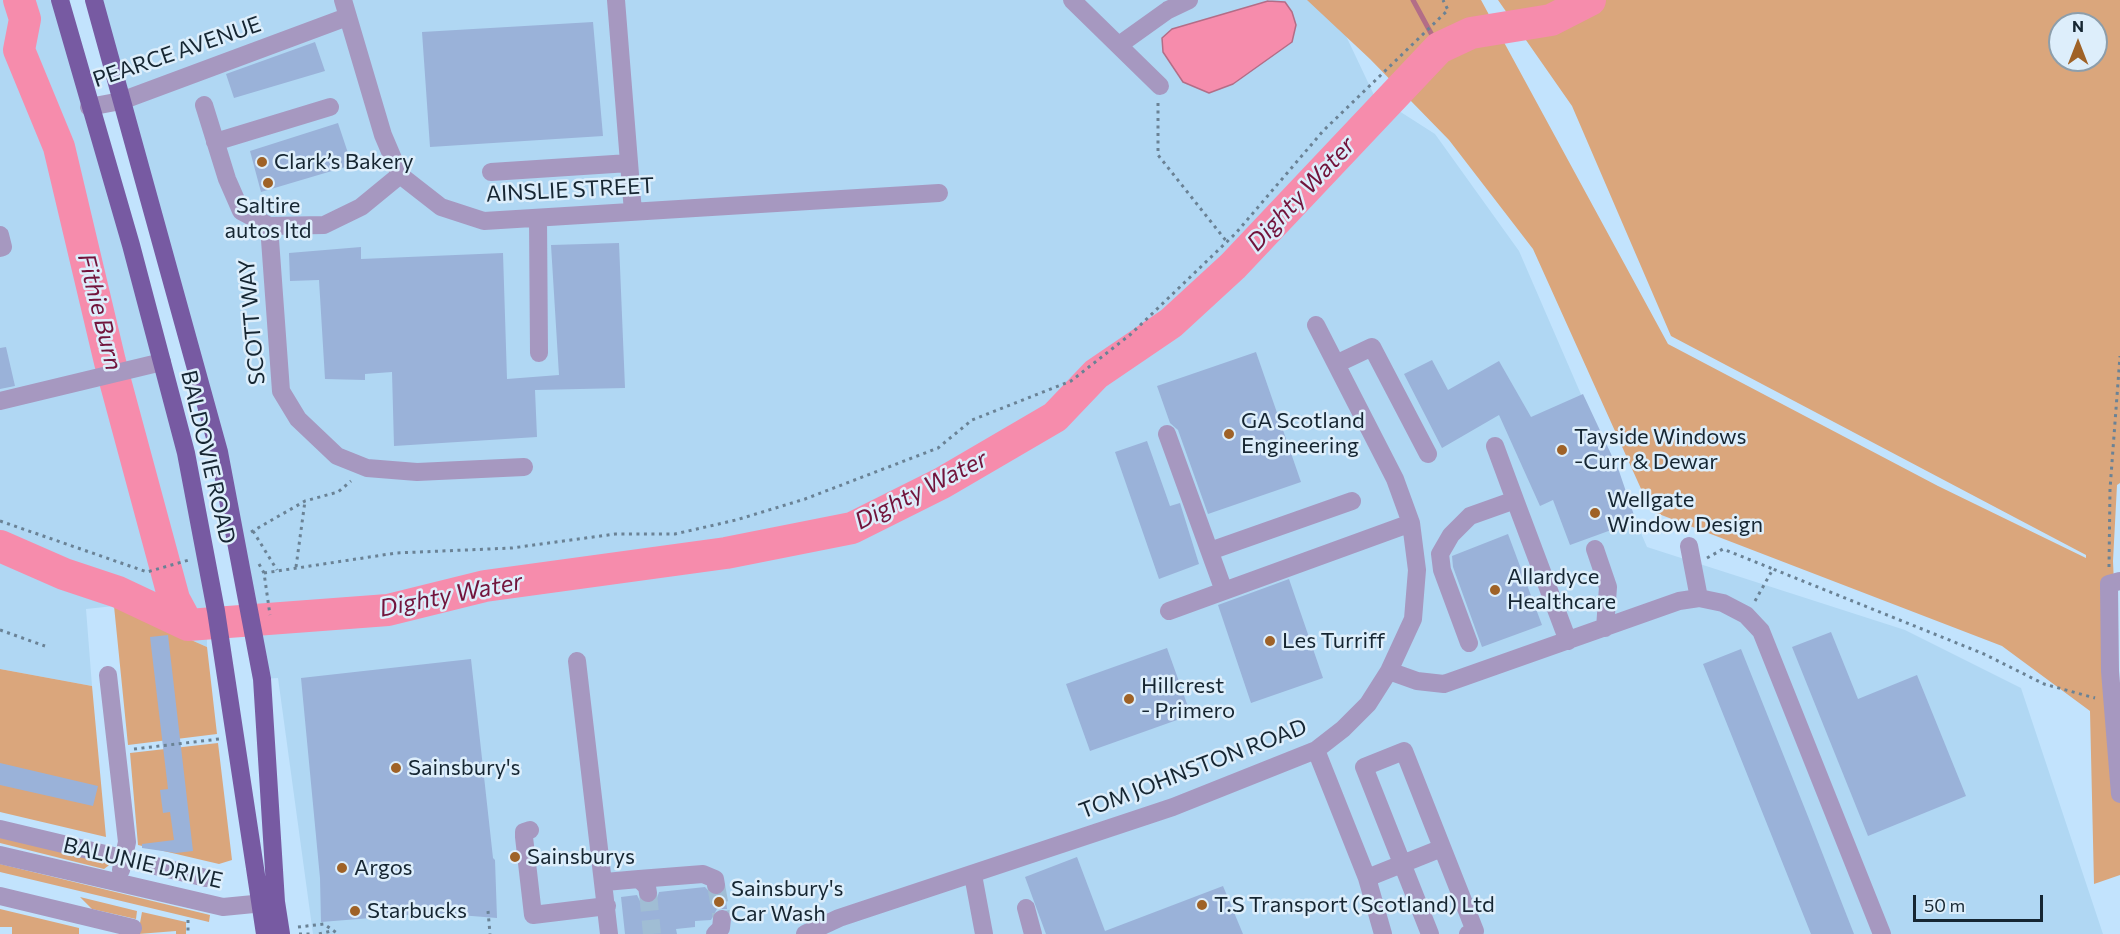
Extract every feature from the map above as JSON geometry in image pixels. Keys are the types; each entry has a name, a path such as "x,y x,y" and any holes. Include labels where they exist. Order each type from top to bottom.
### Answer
{"main road":[{"name":"BALDOVIE ROAD","path":"60,0 186,453 216,611 236,737 269,903 287,931"},
{"name":"BALDOVIE ROAD","path":"94,0 219,452 251,612 262,679 269,903 265,934"}],"street":[{"path":"616,0 633,212"},
{"path":"1072,0 1160,86"},
{"path":"1119,45 1168,10 1189,0"},
{"name":"PEARCE AVENUE","path":"89,106 121,101 345,8"},
{"name":"AINSLIE STREET","path":"345,8 383,135 400,175 441,207 484,221 939,193"},
{"name":"SCOTT WAY","path":"204,105 215,142 241,211 269,226 324,225 361,207 400,175"},
{"path":"215,142 330,107"},
{"path":"491,172 629,164"},
{"path":"537,218 539,353"},
{"name":"SCOTT WAY","path":"269,226 280,391 298,419 338,456 367,468 417,472 524,466"},
{"path":"0,235 3,248 0,248"},
{"name":"TOM JOHNSTON ROAD","path":"805,934 838,918 1173,807 1316,750 1343,729 1368,704 1389,671 1413,619 1417,570 1411,523 1395,479 1316,325"},
{"path":"1336,364 1372,347 1428,454"},
{"path":"0,401 162,362"},
{"path":"1167,434 1224,591"},
{"path":"1495,446 1568,642"},
{"path":"1469,643 1442,570 1440,554 1451,535 1470,516 1515,500"},
{"path":"1210,551 1352,501"},
{"path":"1169,611 1411,523"},
{"path":"1689,546 1699,598"},
{"path":"1595,549 1608,587 1605,628"},
{"path":"2114,582 2112,693 2120,794"},
{"path":"1389,671 1417,681 1444,684 1568,642 1678,601 1699,598 1723,603 1746,615 1761,631 1882,934"},
{"path":"577,661 605,882 609,934"},
{"path":"108,675 127,842 118,884"},
{"path":"1316,750 1366,878 1382,934"},
{"path":"1430,934 1364,767 1404,751 1475,931 1468,934"},
{"path":"0,828 123,860 206,878"},
{"path":"530,830 525,832 524,837 533,915 607,906"},
{"path":"1366,878 1442,848"},
{"name":"BALUNIE DRIVE","path":"0,855 223,907 269,903"},
{"path":"605,882 644,886 703,874 715,879 716,885"},
{"path":"973,874 984,934"},
{"path":"0,896 106,928 133,928"},
{"path":"1026,908 1033,934"}],"path":[{"path":"264,573 396,554 512,548 615,534 675,534 736,520 805,499 938,448 972,420 1071,381 1131,334 1227,242 1323,131 1448,10 1443,0"},
{"path":"1160,86 1157,114 1158,155 1227,242"},
{"path":"2114,582 2110,489 2120,356"},
{"path":"277,570 253,531 305,501 338,492 367,468"},
{"path":"296,567 305,501"},
{"path":"0,521 147,572 188,560"},
{"path":"1693,566 1723,549 1984,654 2044,684 2096,698 2112,693"},
{"path":"1746,615 1773,569"},
{"path":"0,630 45,646"},
{"path":"117,750 236,737"},
{"path":"488,910 490,934"},
{"path":"188,920 188,934"},
{"path":"287,931 324,924 338,934"},
{"path":"319,934 333,931"},
{"path":"299,934 313,934"}],"shaded area":[{"path":"0,0 60,0 206,553 207,647 114,606 86,609 92,686 0,669"},
{"path":"94,0 1329,0 1374,95 1435,134 1519,251 1647,547 1905,630 2021,688 2103,934 313,934 278,678 262,679 251,612"},
{"path":"1307,0 1481,0 1668,344 1938,486 2086,558 2086,555 1671,336 1572,106 1498,0 2120,0 2120,483 2117,485 2113,561 2120,729 2120,875 2094,884 2090,711 2002,646 1651,511 1533,249 1449,140 1370,59"},
{"path":"1268,1 1285,2 1292,12 1296,25 1292,42 1233,84 1209,93 1183,82 1163,52 1162,38 1172,29"},
{"path":"114,606 207,647 217,734 128,745"},
{"path":"0,669 92,686 106,837 0,812"},
{"path":"218,743 232,860 219,864 138,845 130,753"},
{"path":"0,837 112,863 104,869 0,843"},
{"path":"0,864 210,915 209,922 0,872"},
{"path":"80,897 137,911 136,919 92,909"},
{"path":"0,909 79,928 79,934 12,934 12,927 0,927"},
{"path":"142,912 186,922 186,934 176,934 176,931 138,934"}],"building":[{"path":"593,22 603,136 430,147 422,32"},
{"path":"315,42 325,71 234,98 226,74"},
{"path":"338,123 352,165 261,192 250,151"},
{"path":"619,243 625,388 535,390 537,437 394,446 392,372 365,374 365,380 325,379 319,280 290,281 289,253 361,247 361,259 503,253 507,379 559,375 551,245"},
{"path":"6,347 15,386 0,389 0,348"},
{"name":"GA Scotland Engineering","path":"1256,352 1301,482 1208,514 1178,430 1170,423 1157,386"},
{"path":"1432,360 1448,390 1499,361 1531,417 1583,394 1619,471 1636,521 1570,545 1553,500 1540,506 1499,415 1442,448 1404,374"},
{"path":"1147,441 1170,506 1180,503 1199,564 1159,579 1115,452"},
{"name":"Allardyce Healthcare","path":"1508,534 1542,625 1482,647 1453,567 1452,556"},
{"name":"Les Turriff","path":"1289,579 1323,678 1251,703 1218,605"},
{"path":"1831,632 1858,699 1917,675 1966,796 1868,836 1792,647"},
{"path":"168,635 193,851 176,853 142,848 142,844 174,840 170,812 163,813 160,790 168,789 150,637"},
{"name":"Hillcrest - Primero","path":"1167,648 1191,715 1090,751 1066,684"},
{"path":"1741,649 1854,934 1811,934 1703,664"},
{"name":"Sainsbury's","path":"471,659 495,860 497,918 434,913 321,922 320,878 301,678"},
{"path":"0,763 98,786 93,806 0,785"},
{"path":"1077,857 1105,931 1223,886 1243,934 1046,934 1025,877"},
{"path":"705,887 713,896 718,896 725,891 727,909 717,909 711,920 695,921 695,927 676,929 677,934 625,934 621,897 637,895 640,901 649,904 656,901 659,892"}],"waterway":[{"name":"Fithie Burn","path":"19,0 25,19 19,50 59,147 110,362 174,599 188,625"},
{"path":"1413,0 1439,48"},
{"name":"Dighty Water","path":"0,546 64,574 118,592 188,625 388,610 485,586 726,553 852,528 942,483 1055,417 1096,374 1171,323 1233,266 1439,48 1471,33 1551,20 1590,0"}],"tunnel":[{"path":"716,885 722,919"},
{"path":"648,893 652,934"}],"place":[{"name":"Clark’s Bakery","path":"262,162"},
{"name":"Saltire autos ltd","path":"268,183"},
{"name":"GA Scotland Engineering","path":"1229,434"},
{"name":"Tayside Windows -Curr & Dewar","path":"1562,450"},
{"name":"Wellgate Window Design","path":"1595,513"},
{"name":"Allardyce Healthcare","path":"1495,590"},
{"name":"Les Turriff","path":"1270,641"},
{"name":"Hillcrest - Primero","path":"1129,699"},
{"name":"Sainsbury's","path":"396,768"},
{"name":"Sainsburys","path":"515,857"},
{"name":"Argos","path":"342,868"},
{"name":"Sainsbury's Car Wash","path":"719,902"},
{"name":"T.S Transport (Scotland) Ltd","path":"1202,905"},
{"name":"Starbucks","path":"355,911"}]}
